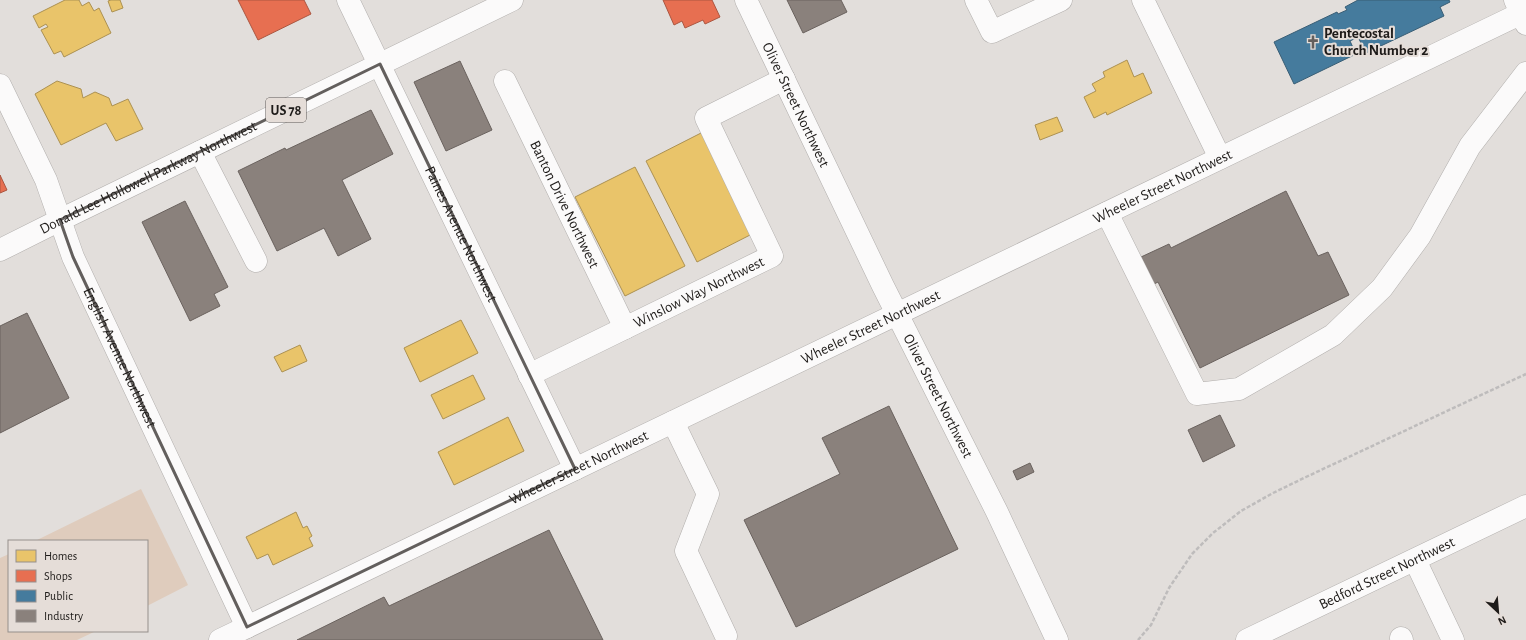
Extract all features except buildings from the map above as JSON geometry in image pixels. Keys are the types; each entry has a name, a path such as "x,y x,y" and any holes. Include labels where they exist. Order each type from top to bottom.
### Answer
{"street":[{"name":"Paines Avenue Northwest","path":"348,0 575,469"},
{"name":"Donald Lee Hollowell Parkway Northwest","path":"0,250 512,0"},
{"name":"Oliver Street Northwest","path":"746,0 897,314 997,512 1057,640"},
{"path":"976,0 992,32 1061,0"},
{"path":"1143,0 1220,158"},
{"name":"Wheeler Street Northwest","path":"220,640 1522,12"},
{"path":"1107,213 1196,394 1239,388 1333,335 1382,288 1420,236 1470,146 1526,73"},
{"name":"Winslow Way Northwest","path":"529,375 772,256 706,118 784,79"},
{"name":"Banton Drive Northwest","path":"505,81 625,328"},
{"name":"English Avenue Northwest","path":"0,85 46,180 73,257 247,627"},
{"path":"200,152 256,261"},
{"path":"673,422 708,494 686,551 726,636"},
{"name":"Bedford Street Northwest","path":"1247,640 1526,506"},
{"path":"1415,560 1453,640"}],"path":[{"path":"1138,640 1151,625 1169,588 1192,554 1213,533 1241,511 1273,492 1526,374"}],"highlighted area":[{"path":"380,64 575,469 247,627 73,257 60,220"}],"shaded area":[{"path":"141,489 188,585 148,605 148,540 37,540"},
{"path":"8,554 8,632 94,632 77,640 0,640 0,558"}],"place":[{"name":"Pentecostal Church Number 2","path":"1313,42"}]}
